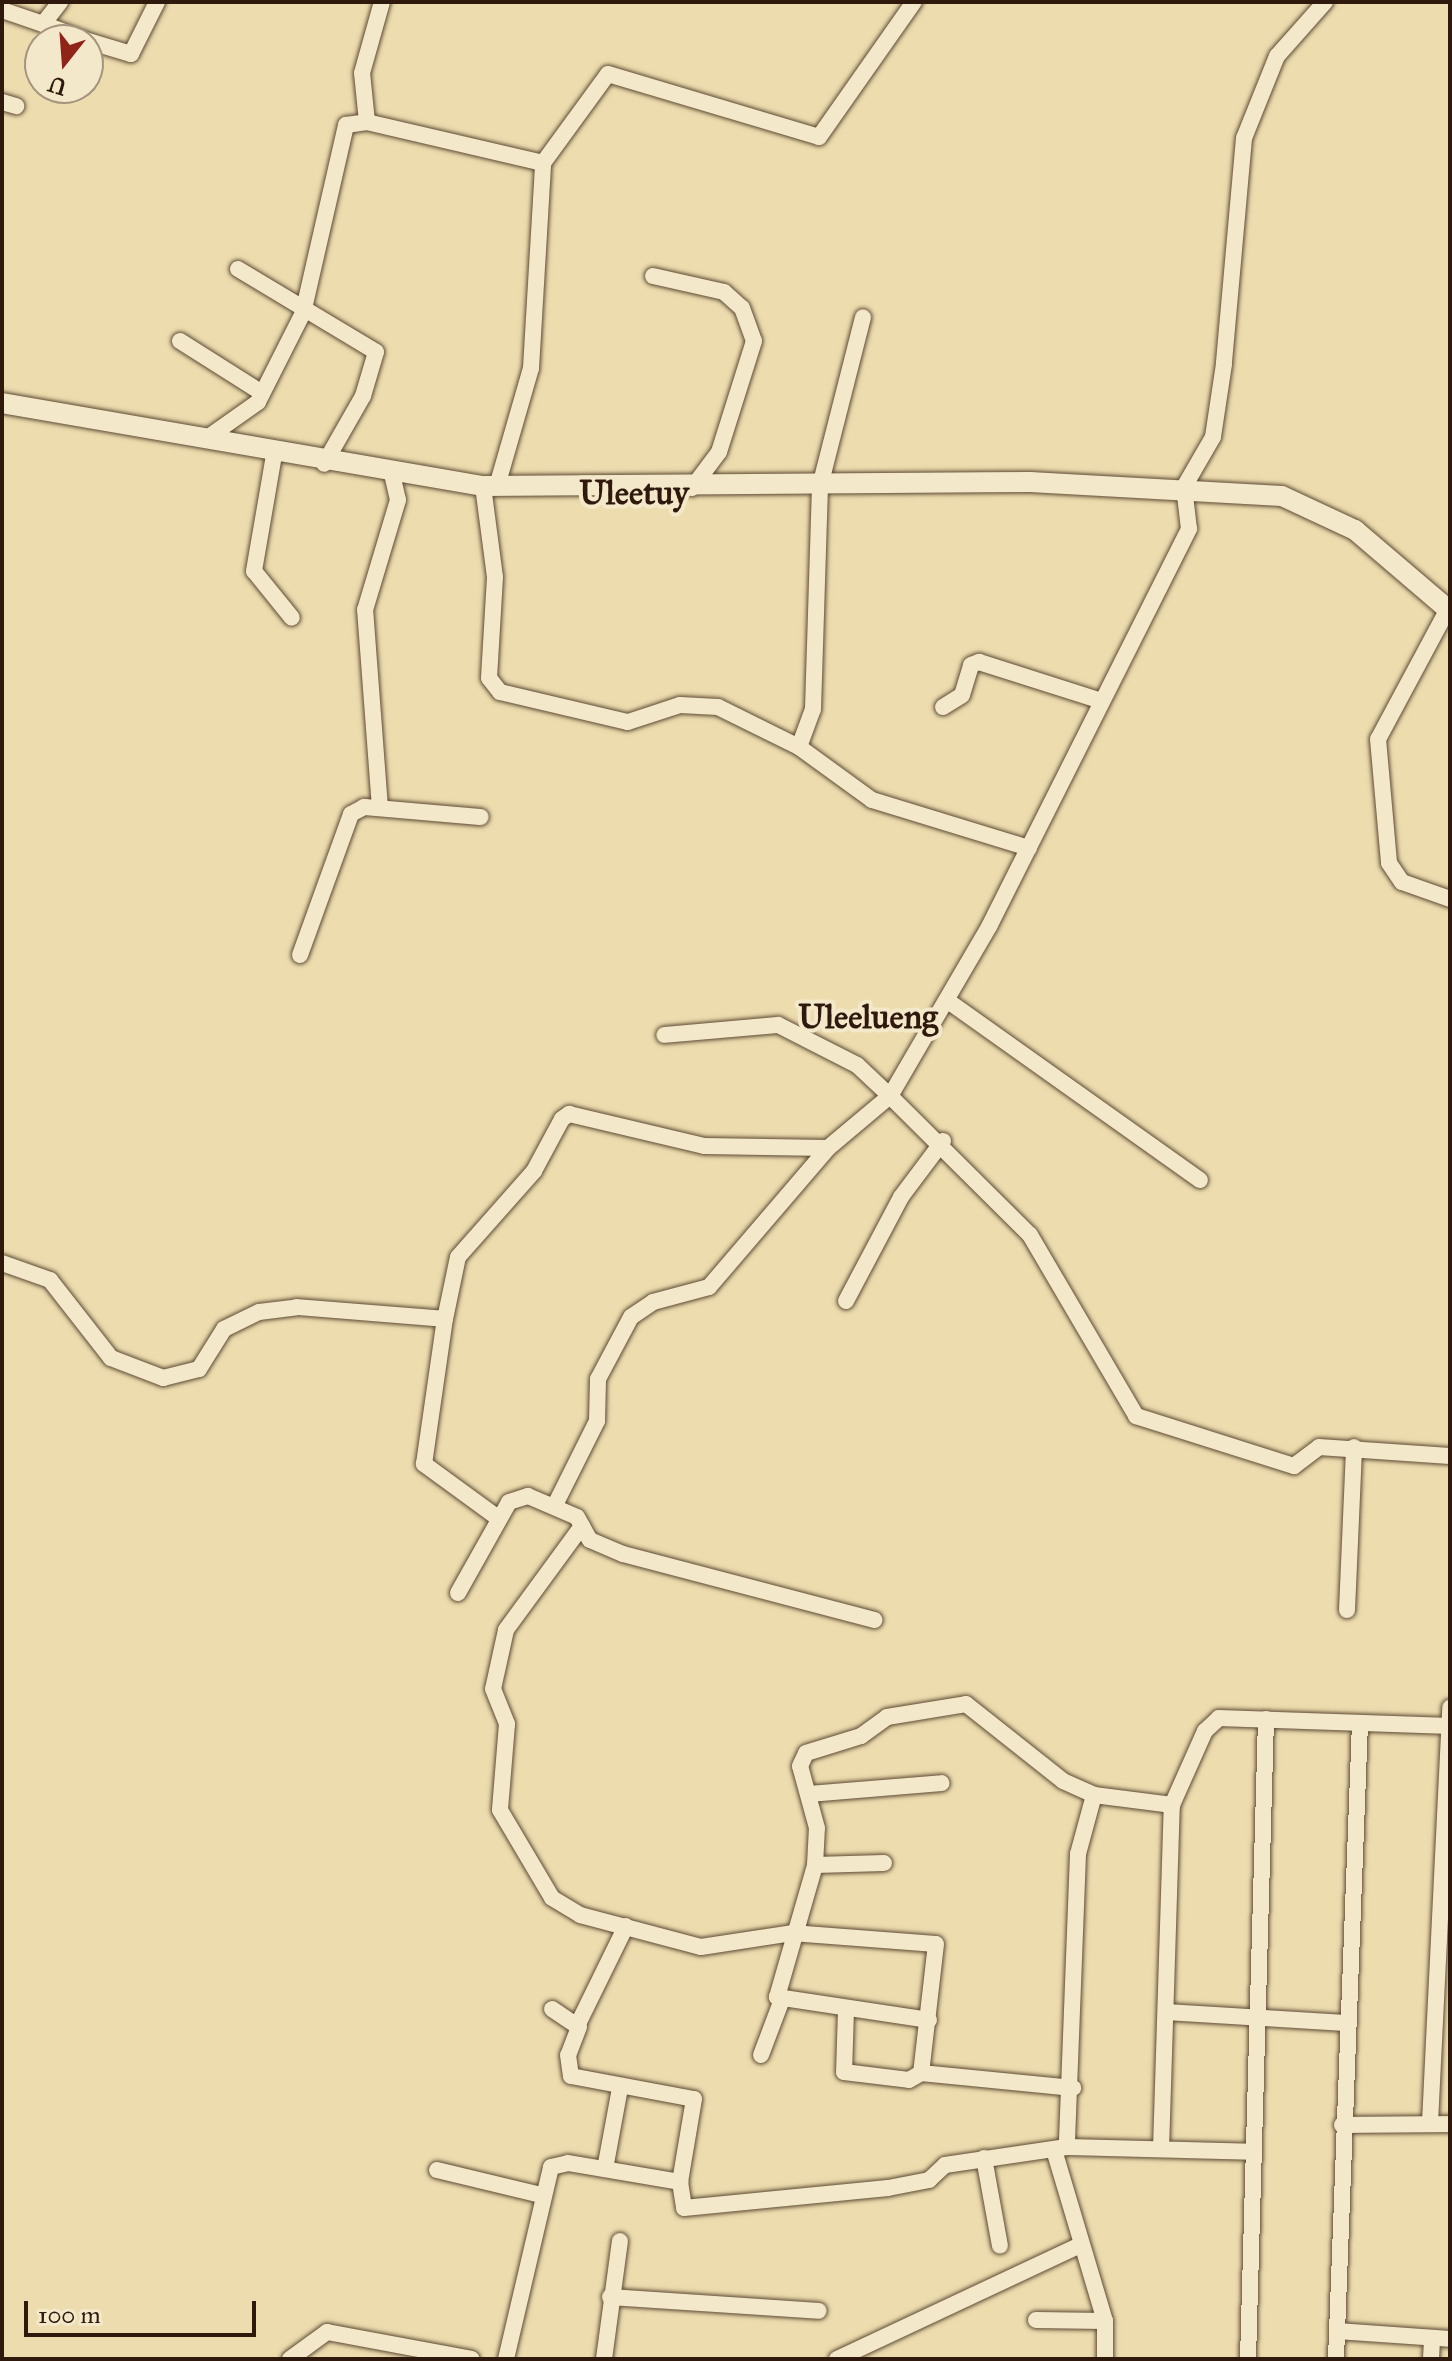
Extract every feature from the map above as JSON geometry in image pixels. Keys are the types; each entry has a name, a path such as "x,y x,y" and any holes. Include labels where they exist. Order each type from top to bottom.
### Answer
{"street":[{"path":"2,10 43,24 60,2"},
{"path":"104,45 131,54 157,2"},
{"path":"367,122 362,73 382,2"},
{"path":"914,2 819,137 612,71 543,163 531,368 490,486 495,577 489,678 496,689 628,722 680,705 718,707 799,747 872,800 1029,848"},
{"path":"555,1505 597,1421 598,1379 631,1317 653,1302 709,1287 828,1148 890,1096 948,1001 1029,848 1189,529 1184,487 1213,437 1244,138 1277,56 1325,2"},
{"path":"210,436 258,402 259,391 303,313 342,131 367,122 543,163"},
{"path":"238,269 303,313 376,352 363,396 324,464"},
{"path":"653,276 724,292 742,308 754,341 719,452 692,488"},
{"path":"799,747 813,709 820,486 863,317"},
{"path":"180,341 259,391"},
{"path":"2,403 210,436 274,455 324,464 490,486 1184,487 1282,496 1321,509 1389,554 1449,608 1378,739 1389,863 1402,882 1450,899"},
{"path":"274,455 254,571 292,618"},
{"path":"380,808 365,610 398,500 392,473"},
{"path":"943,707 962,695 971,665 979,662 1102,701"},
{"path":"300,955 347,819 358,809 380,808 481,817"},
{"path":"948,1001 1200,1180"},
{"path":"664,1035 778,1025 857,1065 943,1141 1042,1250 1136,1416 1294,1466 1319,1447 1450,1456"},
{"path":"498,1518 424,1464 445,1319 458,1257 534,1171 565,1115 692,1145 828,1148"},
{"path":"846,1301 901,1197 943,1141"},
{"path":"2,1263 50,1280 111,1358 163,1378 199,1369 224,1329 259,1312 297,1307 445,1319"},
{"path":"1347,1610 1354,1447"},
{"path":"458,1593 498,1518 519,1496 555,1505 582,1526 594,1542 659,1566 707,1570 874,1620"},
{"path":"582,1526 506,1630 493,1689 507,1724 500,1810 552,1898 580,1915 701,1947 792,1933 936,1944 921,2073"},
{"path":"761,2055 781,2002 776,1992 815,1865 809,1794 800,1766 806,1753 861,1736 887,1717 966,1704 1040,1766 1094,1795 1172,1805"},
{"path":"1430,2123 1450,1707"},
{"path":"1161,2149 1172,1805 1211,1725 1266,1719 1450,1726"},
{"path":"1248,2359 1253,2152 1261,2018 1266,1719"},
{"path":"1336,2359 1342,2125 1360,1723"},
{"path":"809,1794 942,1783"},
{"path":"1094,1795 1078,1854 1073,2088 1060,2149 1078,2246 1105,2321 1105,2359"},
{"path":"815,1865 884,1863"},
{"path":"626,1926 578,2024 571,2076 620,2088 694,2099 680,2182 684,2208 888,2188 984,2158 1060,2149 1253,2152"},
{"path":"781,2002 929,2020"},
{"path":"552,2009 578,2024"},
{"path":"846,2010 844,2072 909,2080 921,2073 1073,2088"},
{"path":"1166,2012 1346,2023"},
{"path":"605,2169 620,2088"},
{"path":"1342,2125 1450,2124"},
{"path":"984,2158 1000,2246"},
{"path":"506,2359 541,2195 555,2164 680,2182"},
{"path":"437,2170 541,2195"},
{"path":"604,2359 620,2241"},
{"path":"837,2359 1078,2246"},
{"path":"610,2297 819,2311"},
{"path":"1036,2320 1105,2321"},
{"path":"1337,2331 1450,2339"},
{"path":"290,2359 321,2332 429,2354 472,2359"},
{"path":"1431,2359 1432,2338"}],"district":[{"name":"Uleetuy","path":"634,493"},
{"name":"Uleelueng","path":"868,1017"}]}
